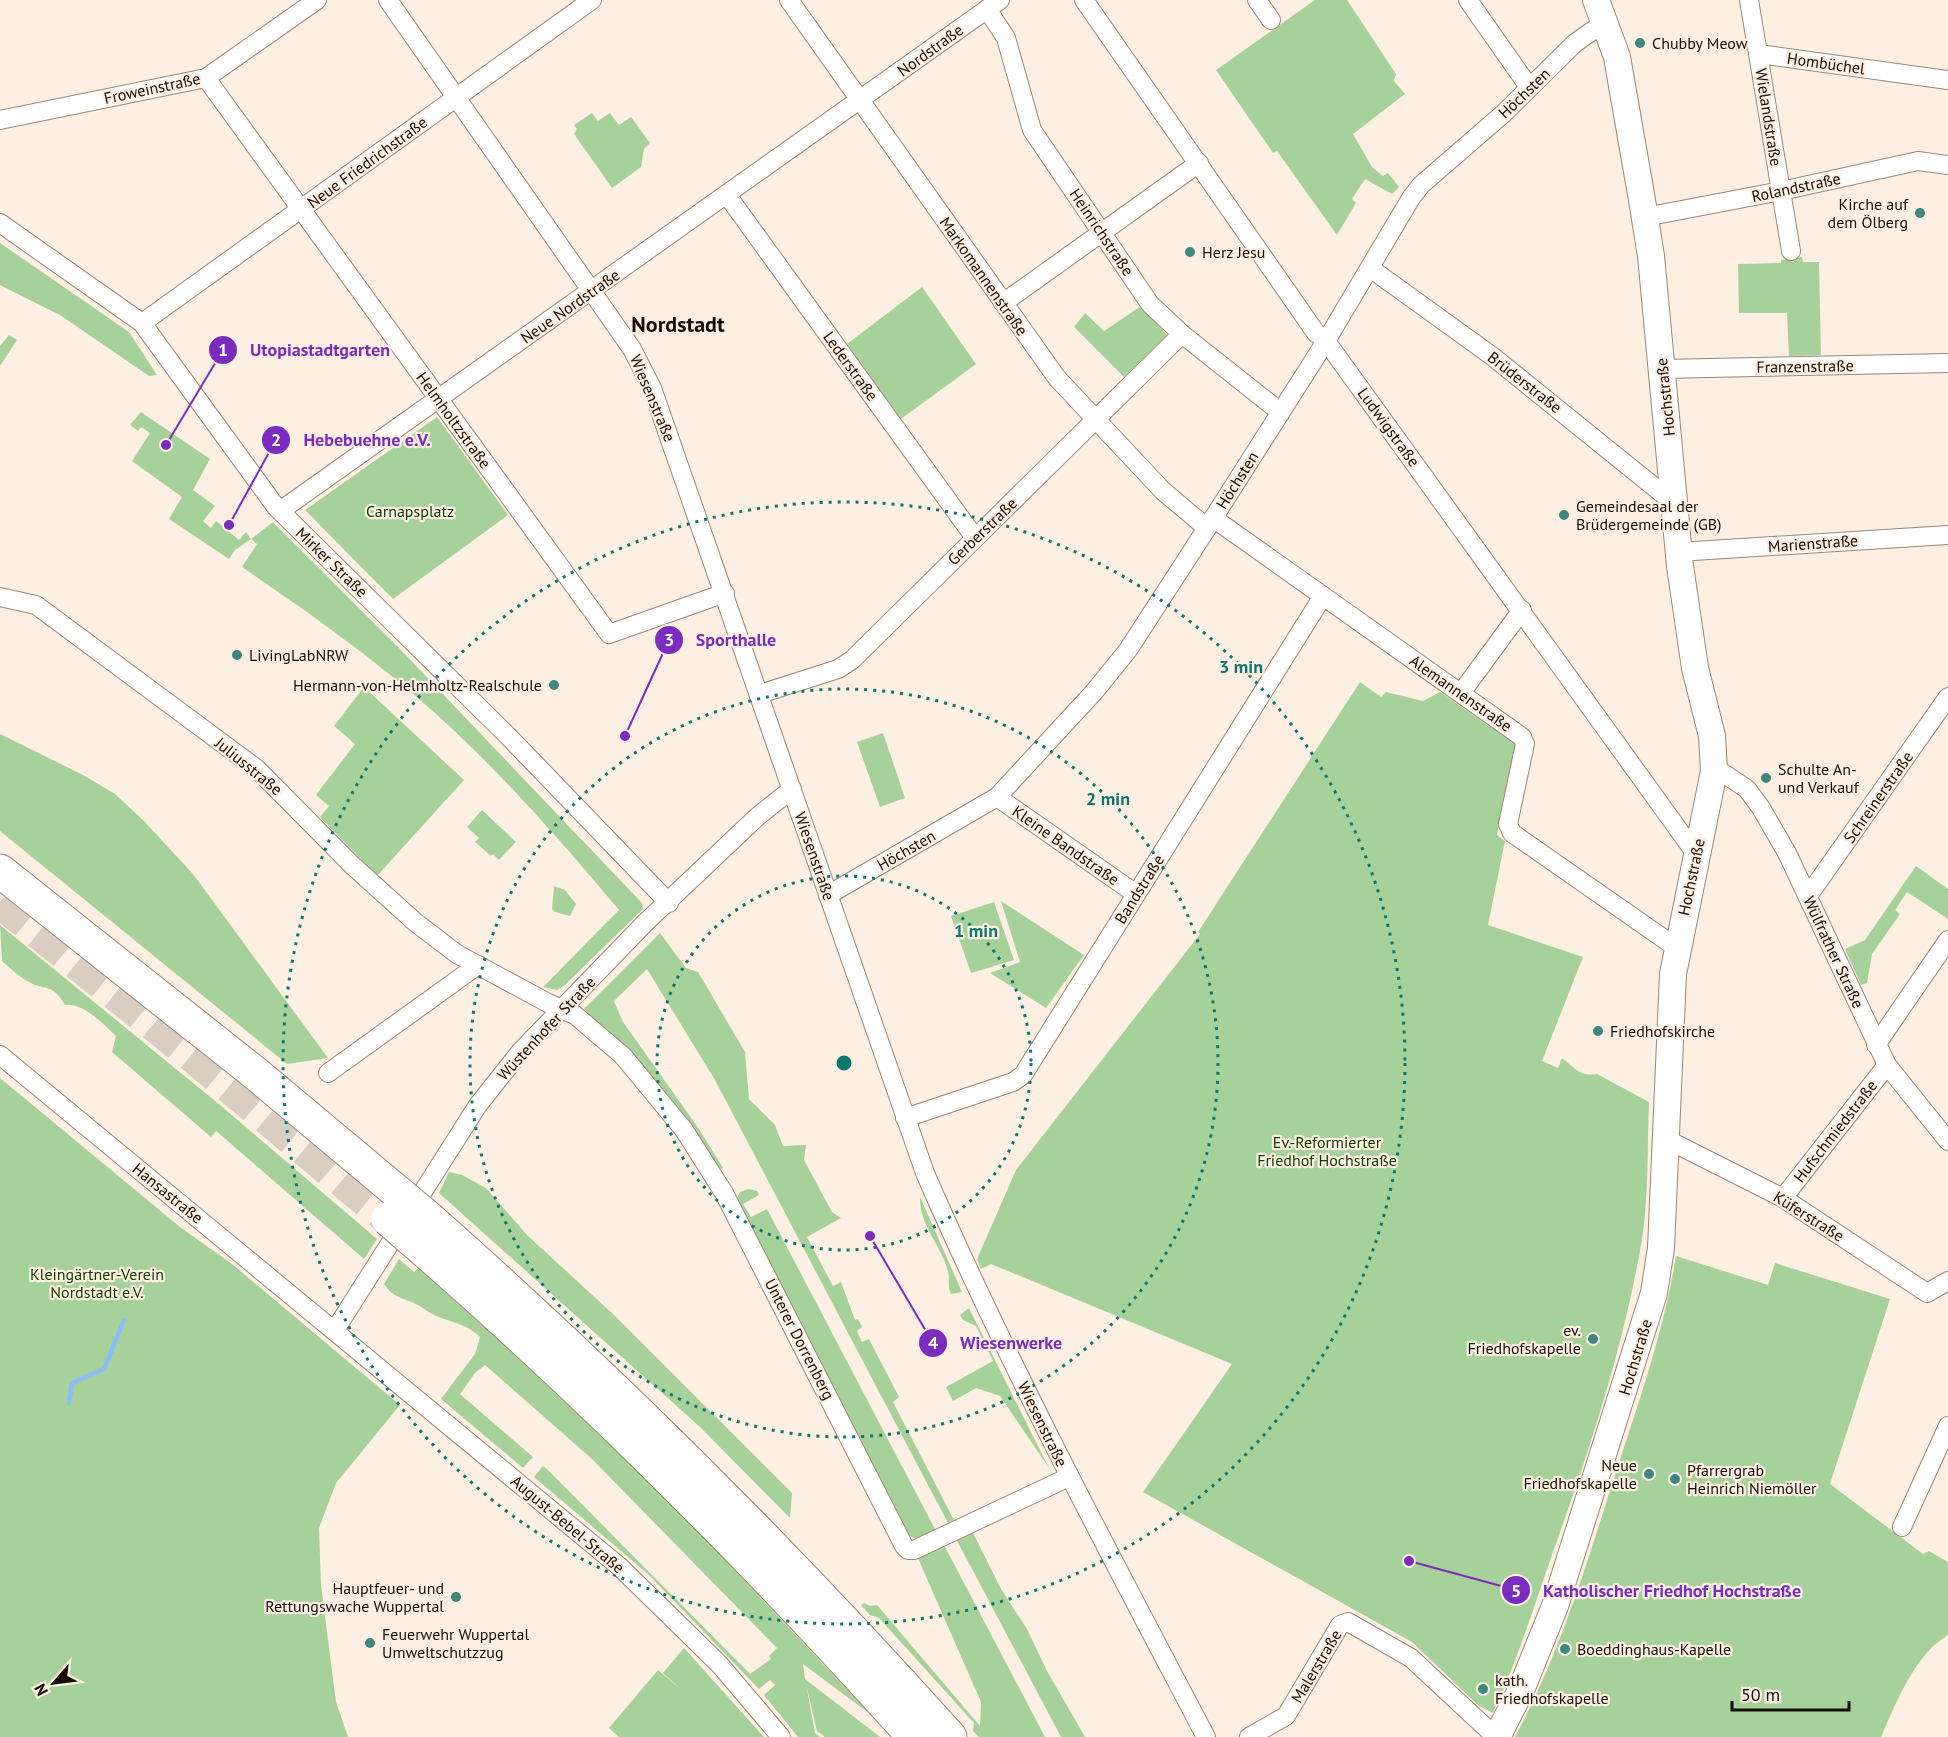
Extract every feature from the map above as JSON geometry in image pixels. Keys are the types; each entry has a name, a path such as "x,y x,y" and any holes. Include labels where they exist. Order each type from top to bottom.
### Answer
{"highway":[{"path":"0,871 247,1066 407,1217 483,1302 638,1447 802,1615 914,1737"},
{"path":"407,1217 568,1343 662,1433 815,1590 950,1737"}],"main road":[{"name":"Hochstraße","path":"1497,1737 1521,1690 1555,1606 1648,1320 1661,1248 1670,1009 1677,948 1714,771 1712,736 1695,668 1678,552 1662,369 1645,217 1617,57 1600,11"}],"street":[{"name":"Froweinstraße","path":"0,120 206,78 317,0"},
{"name":"Wiesenstraße","path":"388,0 632,349 652,388 925,1173 978,1294 1069,1477 1206,1737"},
{"name":"Neue Friedrichstraße","path":"142,323 592,0"},
{"name":"Markomannenstraße","path":"789,0 1057,378 1163,491 1210,523"},
{"name":"Ludwigstraße","path":"1084,0 1316,333 1326,341 1696,854"},
{"path":"1257,0 1271,20"},
{"path":"1468,0 1529,87"},
{"path":"1749,0 1759,54"},
{"name":"Nordstraße","path":"860,100 993,4"},
{"name":"Heinrichstraße","path":"993,4 1006,38 1032,130 1150,304 1182,334 1280,411"},
{"name":"Höchsten","path":"828,895 997,797 1094,692 1128,650 1210,523 1326,341 1421,184 1575,44 1600,11"},
{"name":"Hombüchel","path":"1759,54 1948,80"},
{"name":"Wielandstraße","path":"1759,54 1791,251"},
{"name":"Helmholtzstraße","path":"206,78 609,634 725,593"},
{"name":"Neue Nordstraße","path":"280,511 860,100"},
{"name":"Rolandstraße","path":"1645,217 1781,191 1918,161 1948,165"},
{"path":"1003,303 1199,163"},
{"name":"Lederstraße","path":"727,195 975,538"},
{"path":"0,206 20,236"},
{"name":"Mirker Straße","path":"0,222 142,323 280,511 449,677 669,903"},
{"name":"Brüderstraße","path":"1370,268 1492,356 1674,503"},
{"name":"Gerberstraße","path":"760,694 838,669 852,660 1182,334"},
{"name":"Franzenstraße","path":"1662,369 1948,363"},
{"name":"Alemannenstraße","path":"1210,523 1323,596 1522,737 1525,744 1508,824 1512,833 1677,948"},
{"name":"Marienstraße","path":"1678,552 1948,535"},
{"name":"Bandstraße","path":"904,1118 1013,1082 1023,1075 1323,596"},
{"name":"Juliusstraße","path":"0,597 24,601 36,606 257,769 377,889 457,954 561,1010"},
{"path":"1461,693 1522,610"},
{"name":"Schreinerstraße","path":"1808,896 1948,697"},
{"name":"Wülfrather Straße","path":"1714,771 1723,773 1754,797 1787,853 1887,1065 1948,1141"},
{"name":"Wüstenhofer Straße","path":"335,1330 478,1105 520,1052 669,903 757,818 792,789"},
{"name":"Kleine Bandstraße","path":"997,797 1136,894"},
{"path":"757,818 800,811"},
{"path":"1876,1045 1948,940"},
{"path":"328,1073 478,965"},
{"name":"Unterer Dorrenberg","path":"561,1010 575,1015 623,1056 659,1097 706,1161 754,1247 908,1550 922,1546 970,1521 1069,1477"},
{"name":"Hansastraße","path":"0,1055 335,1330"},
{"name":"Hufschmiedstraße","path":"1783,1197 1887,1065"},
{"name":"Küferstraße","path":"1664,1138 1783,1197 1927,1293 1948,1281"},
{"name":"August-Bebel-Straße","path":"335,1330 620,1568 720,1665 782,1737"},
{"path":"1902,1527 1948,1426"},
{"name":"Malerstraße","path":"1249,1737 1286,1716 1340,1625 1348,1622 1411,1658 1497,1737"}],"green space":[{"path":"1315,0 1347,0 1396,74 1394,81 1405,94 1353,134 1372,167 1383,176 1388,173 1399,187 1392,194 1365,179 1352,199 1356,203 1337,235 1277,151 1273,153 1216,70"},
{"path":"592,113 598,121 610,113 619,125 631,117 650,143 644,149 641,167 612,188 574,134 577,129 574,125"},
{"path":"0,243 129,332 157,375 149,376 60,315 0,285"},
{"path":"1802,257 1803,262 1819,262 1821,355 1789,356 1787,313 1739,313 1738,264 1781,263 1781,260"},
{"path":"922,287 976,364 901,419 847,344"},
{"path":"1141,306 1167,335 1124,377 1074,327 1085,313 1104,331"},
{"path":"9,335 17,340 0,366 0,346"},
{"path":"141,412 210,459 193,490 215,506 203,521 211,528 216,521 239,540 246,532 251,539 235,550 229,559 169,519 182,497 132,461 150,433 141,427 138,431 130,425"},
{"name":"Carnapsplatz","path":"437,417 508,515 393,599 305,510"},
{"path":"273,522 399,648 642,903 643,909 565,985 557,990 543,987 619,910 535,813 444,721 362,653 242,567 257,544 251,539"},
{"name":"Ev.-Reformierter Friedhof Hochstraße","path":"1360,682 1381,697 1386,692 1423,701 1440,692 1516,745 1497,835 1505,841 1488,925 1583,957 1542,1061 1558,1068 1562,1058 1581,1073 1597,1074 1649,1102 1644,1222 1626,1319 1579,1477 1525,1634 1493,1713 1479,1706 1412,1642 1143,1492 1232,1364 991,1264 981,1269 977,1259 1016,1170 1200,934 1198,932"},
{"path":"364,687 464,780 377,876 320,817 329,806 316,795 355,744 334,726"},
{"path":"883,733 905,798 880,807 857,742"},
{"path":"0,734 83,775 115,794 144,821 193,874 328,1058 287,1064 0,831"},
{"path":"482,810 516,842 499,860 475,842 479,838 467,827"},
{"path":"1916,866 1948,889 1948,919 1907,892 1895,910 1900,914 1872,954 1867,983 1861,985 1845,949 1865,940"},
{"path":"554,886 565,890 576,904 570,916 552,909"},
{"path":"1001,901 1084,955 1046,1008 990,973 1020,962"},
{"path":"994,902 1014,960 971,973 951,916"},
{"path":"0,925 220,1105 377,1239 364,1259 216,1131 211,1137 112,1052 116,1036 99,1020 79,1007 65,1005 52,990 25,980 2,961"},
{"path":"660,933 686,968 698,972 745,1052 749,1099 775,1125 783,1146 806,1145 804,1160 832,1212 841,1218 807,1237 833,1286 841,1282 855,1320 858,1319 862,1327 857,1331 862,1342 869,1339 899,1397 893,1402 954,1520 948,1523 715,1080 647,969 614,1001 623,1022 699,1129 723,1168 718,1171 618,1045 584,1009"},
{"name":"Kleingärtner-Verein Nordstadt e.V.","path":"0,1078 180,1227 232,1264 400,1405 336,1483 319,1528 321,1585 336,1702 348,1737 0,1737"},
{"path":"449,1172 462,1175 486,1188 528,1236 613,1314 792,1493 790,1518 700,1427 439,1193"},
{"path":"748,1189 757,1191 759,1195 743,1204 751,1217 767,1209 936,1531 918,1540 908,1535 736,1200 740,1192"},
{"path":"920,1197 962,1292 951,1294 948,1271 923,1217"},
{"path":"1676,1256 1768,1285 1775,1263 1890,1299 1830,1484 1923,1554 1929,1551 1948,1562 1948,1635 1936,1643 1916,1667 1881,1737 1515,1737 1546,1673 1583,1574 1650,1366 1665,1311"},
{"path":"399,1259 414,1272 418,1268 561,1396 681,1513 870,1714 803,1664 805,1679 880,1737 825,1737 817,1731 806,1684 815,1733 820,1737 798,1737 764,1695 775,1685 770,1680 759,1689 648,1574 534,1477 543,1466 547,1469 750,1674 771,1659 769,1656 777,1648 592,1459 485,1365 475,1373 460,1394 533,1457 523,1468 441,1399 475,1354 480,1337 469,1329 434,1315 417,1304 390,1292 384,1284"},
{"path":"969,1308 1049,1468 1000,1396 976,1388 953,1401 946,1387 993,1361 976,1326 963,1320 960,1315"},
{"path":"971,1529 1001,1589 1027,1629 1047,1671 1085,1737 1061,1737 955,1537"},
{"path":"943,1543 1045,1737 979,1737 973,1731 974,1723 879,1618 870,1615 861,1605 864,1603 870,1606 877,1605 980,1726 981,1702 917,1556"},
{"path":"684,1648 764,1737 619,1737 609,1728 658,1670 683,1691 663,1673"}],"waterway":[{"path":"69,1403 72,1383 104,1369 124,1320"}],"tunnel":[{"path":"0,902 185,1050 388,1219"}],"place":[{"name":"Chubby Meow","path":"1640,43"},
{"name":"Kirche auf dem Ölberg","path":"1920,213"},
{"name":"Herz Jesu","path":"1190,252"},
{"name":"Utopiastadtgarten","path":"166,445"},
{"name":"Gemeindesaal der Brüdergemeinde (GB)","path":"1564,515"},
{"name":"Hebebuehne e.V.","path":"229,525"},
{"name":"LivingLabNRW","path":"237,655"},
{"name":"Hermann-von-Helmholtz-Realschule","path":"554,685"},
{"name":"Sporthalle","path":"625,736"},
{"name":"Schulte An- und Verkauf","path":"1766,778"},
{"name":"Friedhofskirche","path":"1598,1031"},
{"name":"Wiesenwerke","path":"870,1236"},
{"name":"ev. Friedhofskapelle","path":"1593,1339"},
{"name":"Neue Friedhofskapelle","path":"1649,1474"},
{"name":"Pfarrergrab Heinrich Niemöller","path":"1675,1479"},
{"name":"Katholischer Friedhof Hochstraße","path":"1409,1561"},
{"name":"Hauptfeuer- und Rettungswache Wuppertal","path":"456,1597"},
{"name":"Feuerwehr Wuppertal Umweltschutzzug","path":"370,1643"},
{"name":"Boeddinghaus-Kapelle","path":"1565,1649"},
{"name":"kath. Friedhofskapelle","path":"1483,1689"}],"district":[{"name":"Nordstadt","path":"678,324"}]}
